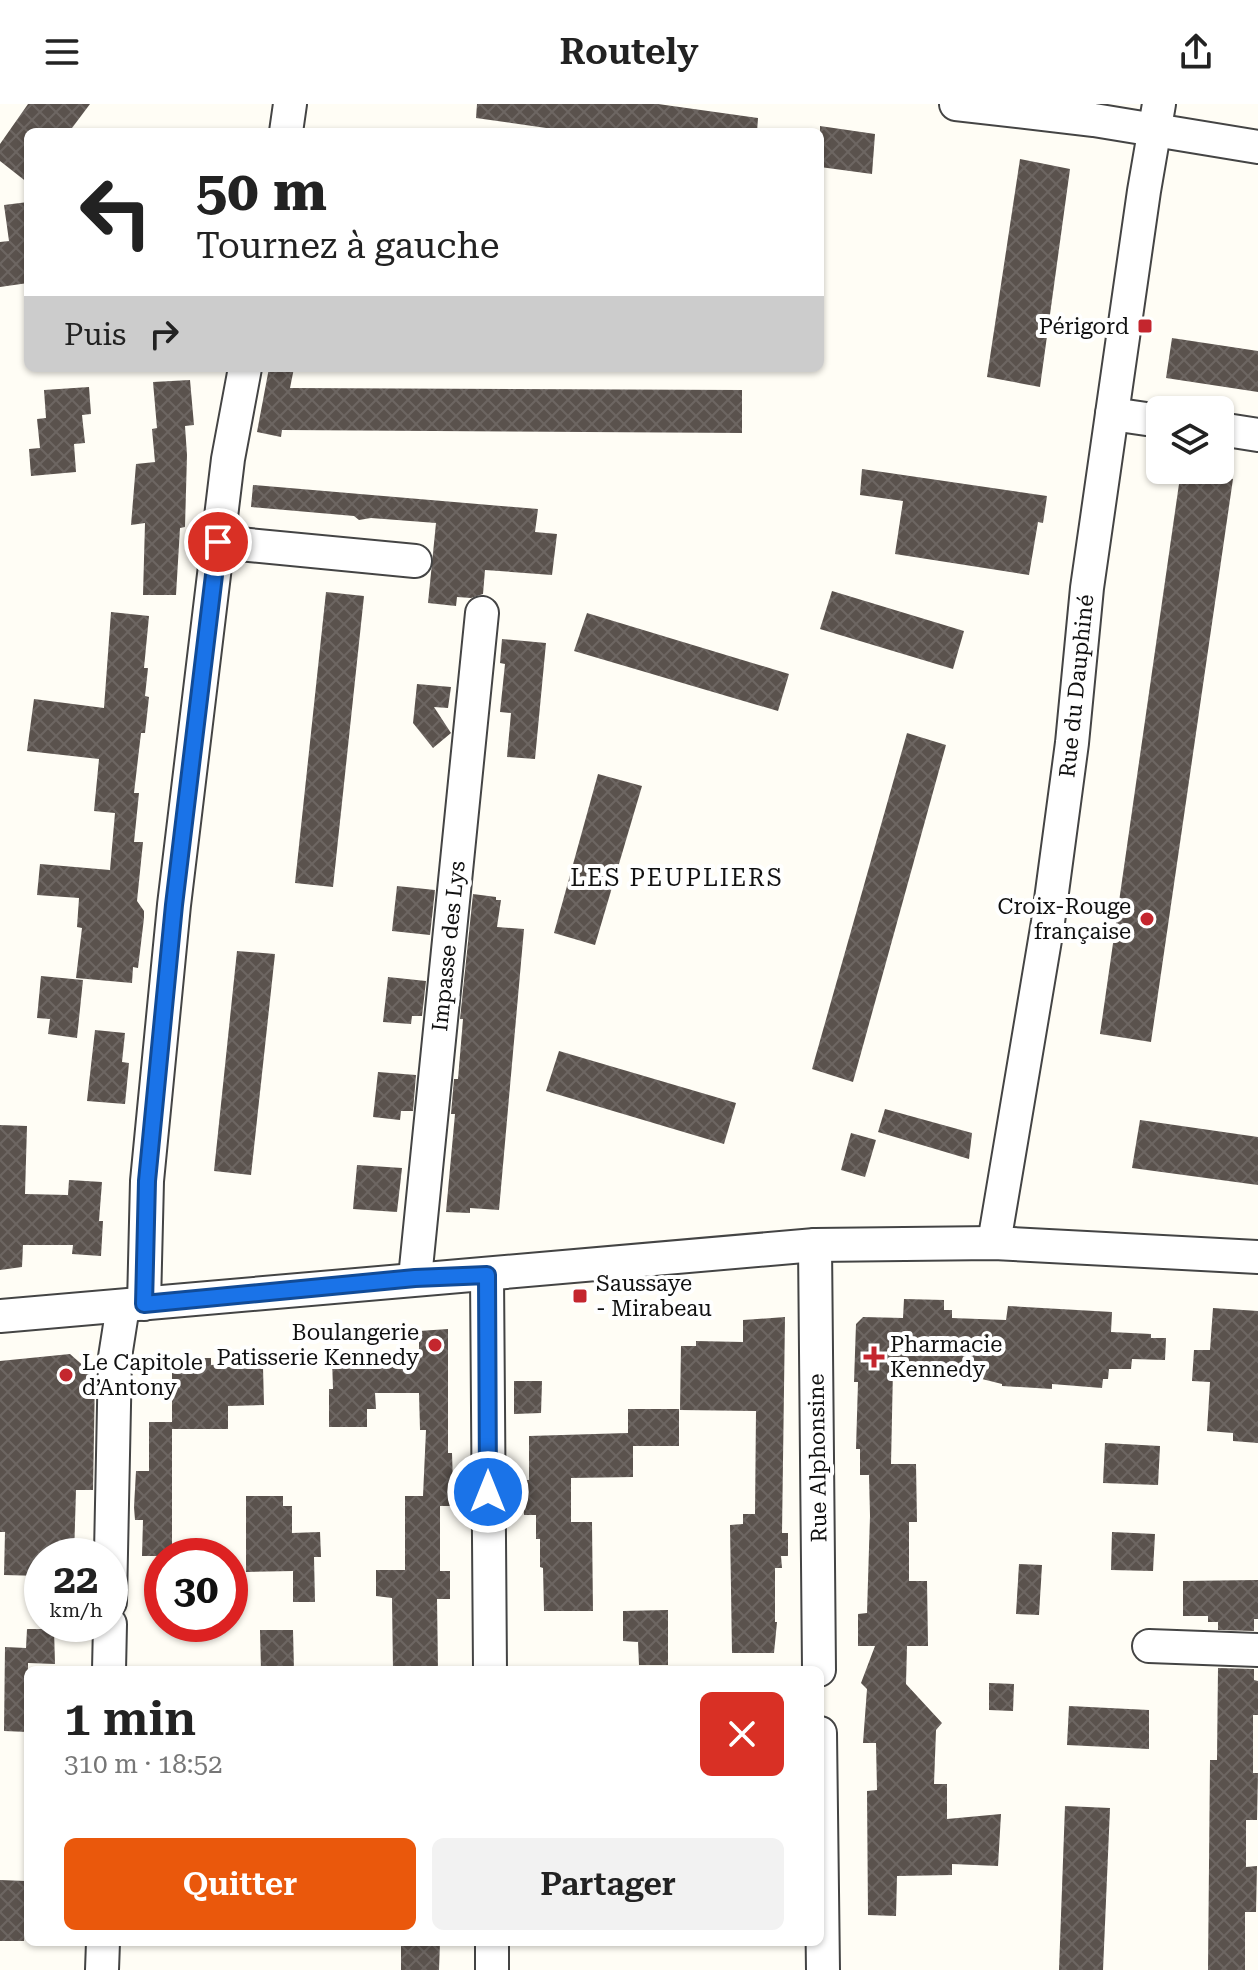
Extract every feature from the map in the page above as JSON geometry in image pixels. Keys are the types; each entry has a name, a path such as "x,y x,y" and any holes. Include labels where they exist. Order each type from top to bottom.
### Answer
{"street":[{"path":"287,128 290,104"},
{"path":"956,104 1157,116 1258,147"},
{"name":"Rue du Dauphiné","path":"994,1243 1048,922 1072,743 1087,588 1157,116"},
{"path":"111,1538 115,1357 134,1305 174,905 231,437 244,372"},
{"path":"1112,414 1146,419"},
{"path":"1234,431 1258,435"},
{"path":"218,542 415,561"},
{"name":"Impasse des Lys","path":"415,1278 482,613"},
{"path":"0,1316 815,1245 994,1243 1258,1257"},
{"name":"Rue Alphonsine","path":"815,1245 819,1666"},
{"path":"487,1275 490,1666"},
{"path":"109,1666 110,1642"},
{"path":"1149,1646 1258,1650"},
{"path":"102,1970 103,1946"},
{"path":"492,1946 492,1970"},
{"path":"823,1946 823,1970"}],"building":[{"path":"28,104 90,104 72,128 24,128 24,180 0,161 0,144"},
{"path":"477,104 658,104 758,118 757,128 546,128 476,118"},
{"path":"820,126 875,134 872,174 824,168 824,128"},
{"path":"1020,159 1070,169 1040,387 987,377"},
{"path":"24,202 24,284 0,287 0,242 9,241 4,205"},
{"path":"1172,338 1258,351 1258,392 1166,378"},
{"path":"268,372 293,372 290,388 742,390 742,433 282,430 281,437 257,432"},
{"path":"190,380 194,425 185,426 185,527 180,528 176,595 143,595 145,523 131,525 136,464 155,462 152,429 157,428 153,382"},
{"path":"89,387 91,414 82,415 85,443 74,444 76,472 31,476 29,449 40,448 37,419 46,418 44,390"},
{"path":"862,469 1047,496 1043,523 1038,522 1029,575 895,554 903,501 860,495"},
{"path":"1179,484 1232,484 1151,1042 1100,1034"},
{"path":"253,485 538,509 535,532 557,534 552,575 485,570 483,594 471,598 457,597 456,606 428,603 436,523 371,518 359,520 354,516 251,507"},
{"path":"832,591 964,631 953,669 820,629"},
{"path":"326,592 364,596 333,887 295,883"},
{"path":"111,612 149,616 144,668 148,668 145,696 149,697 134,793 139,793 134,842 143,842 137,901 144,911 144,918 138,968 133,967 132,983 76,978 82,928 77,927 79,898 37,895 40,864 110,870 115,813 94,811 99,759 27,751 34,699 104,708"},
{"path":"587,613 789,674 778,711 574,651"},
{"path":"502,639 546,643 535,759 507,757 511,713 500,712 505,664 500,663"},
{"path":"417,684 451,687 448,708 434,707 451,733 433,748 413,723"},
{"path":"907,733 946,745 853,1082 812,1069"},
{"path":"598,774 642,786 595,945 554,933"},
{"path":"397,886 435,890 430,935 392,931"},
{"path":"473,894 501,900 497,927 524,929 499,1210 470,1208 470,1213 446,1212 455,1114 451,1114 454,1079 458,1079 463,1019 460,1019"},
{"path":"237,951 275,954 251,1175 214,1171"},
{"path":"41,976 83,980 77,1038 48,1034 50,1019 37,1018"},
{"path":"388,977 426,981 422,1016 412,1016 411,1024 383,1022"},
{"path":"95,1030 125,1033 122,1062 129,1063 125,1104 87,1101"},
{"path":"559,1051 736,1103 724,1144 546,1091"},
{"path":"378,1072 416,1075 413,1111 401,1111 400,1120 373,1117"},
{"path":"885,1109 972,1133 969,1159 878,1132"},
{"path":"1140,1120 1258,1137 1258,1185 1132,1168"},
{"path":"0,1125 27,1126 25,1194 68,1195 69,1180 102,1182 99,1221 103,1221 101,1256 72,1254 73,1245 23,1245 22,1267 0,1270"},
{"path":"851,1133 876,1140 865,1177 841,1170"},
{"path":"357,1165 402,1168 397,1212 353,1209"},
{"path":"904,1299 944,1300 944,1310 952,1310 952,1318 1006,1320 1008,1306 1112,1312 1111,1332 1166,1338 1165,1360 1132,1359 1131,1369 1109,1369 1108,1379 1103,1379 1102,1388 1052,1384 1052,1389 1002,1386 982,1379 949,1377 949,1372 893,1369 891,1464 916,1464 917,1522 909,1522 909,1581 927,1581 928,1646 907,1646 906,1684 942,1723 936,1730 934,1784 947,1784 947,1819 1001,1814 998,1866 952,1864 952,1875 897,1876 896,1916 868,1915 867,1791 877,1790 876,1743 863,1743 867,1689 861,1683 875,1646 858,1646 858,1614 867,1613 870,1516 869,1475 860,1475 860,1449 856,1449 858,1382 854,1382 856,1324 863,1317 903,1318"},
{"path":"1213,1308 1258,1311 1258,1443 1233,1441 1233,1433 1207,1431 1210,1382 1192,1381 1194,1350 1210,1350"},
{"path":"785,1317 782,1533 788,1533 788,1556 781,1556 782,1568 775,1568 777,1622 774,1653 732,1653 730,1525 743,1524 743,1514 755,1514 756,1411 680,1410 681,1346 696,1346 696,1341 743,1342 743,1320"},
{"path":"448,1329 448,1453 452,1453 453,1484 450,1484 450,1506 440,1506 440,1571 450,1571 450,1599 437,1599 438,1666 393,1666 392,1598 376,1596 376,1570 405,1570 405,1496 423,1496 426,1430 420,1430 419,1393 375,1393 376,1409 367,1409 367,1427 329,1427 329,1389 333,1389 332,1359 419,1355 419,1331"},
{"path":"70,1354 95,1376 93,1490 76,1490 75,1538 24,1538 24,1576 4,1575 5,1532 0,1532 0,1361"},
{"path":"172,1358 211,1358 211,1365 263,1367 264,1405 228,1406 228,1429 172,1429 172,1538 144,1538 142,1556 143,1520 135,1520 134,1507 136,1471 149,1471 149,1422 172,1422"},
{"path":"514,1381 542,1381 541,1413 514,1414"},
{"path":"628,1409 679,1409 679,1446 633,1446 633,1477 571,1478 571,1522 592,1522 593,1611 544,1611 543,1568 540,1567 540,1539 536,1539 536,1515 524,1515 523,1480 529,1480 529,1436 628,1433"},
{"path":"1105,1443 1160,1446 1158,1485 1103,1483"},
{"path":"246,1496 283,1496 283,1506 292,1506 292,1533 320,1532 321,1557 314,1557 315,1602 293,1602 293,1571 248,1572"},
{"path":"1112,1532 1155,1534 1153,1571 1111,1570"},
{"path":"1019,1564 1042,1565 1039,1615 1016,1614"},
{"path":"1258,1580 1258,1619 1254,1619 1254,1631 1218,1630 1218,1622 1208,1622 1208,1616 1183,1616 1183,1581"},
{"path":"668,1610 668,1665 639,1665 638,1642 623,1641 623,1611"},
{"path":"260,1630 293,1630 294,1666 261,1666"},
{"path":"26,1642 54,1642 55,1664 28,1663 24,1666 24,1732 4,1731 5,1647 26,1648"},
{"path":"1218,1668 1254,1669 1254,1680 1258,1681 1258,1715 1253,1715 1253,1773 1258,1773 1257,1820 1246,1820 1246,1867 1257,1866 1256,1912 1245,1912 1245,1970 1208,1970 1210,1760 1217,1760"},
{"path":"989,1683 1014,1684 1013,1711 989,1710"},
{"path":"1069,1706 1149,1710 1149,1749 1067,1745"},
{"path":"1065,1806 1110,1808 1103,1970 1059,1970"},
{"path":"0,1880 24,1881 24,1941 0,1941"},
{"path":"401,1946 440,1946 439,1970 401,1970"}],"place":[{"name":"Périgord","path":"1145,326"},
{"name":"Croix-Rouge française","path":"1147,919"},
{"name":"Saussaye - Mirabeau","path":"580,1296"},
{"name":"Boulangerie Patisserie Kennedy","path":"435,1345"},
{"name":"Pharmacie Kennedy","path":"874,1357"},
{"name":"Le Capitole d’Antony","path":"66,1375"}],"district":[{"name":"LES PEUPLIERS","path":"677,878"}],"route":[{"path":"218,542 174,905 147,1181 144,1304 415,1278 487,1275 488,1492"}]}
